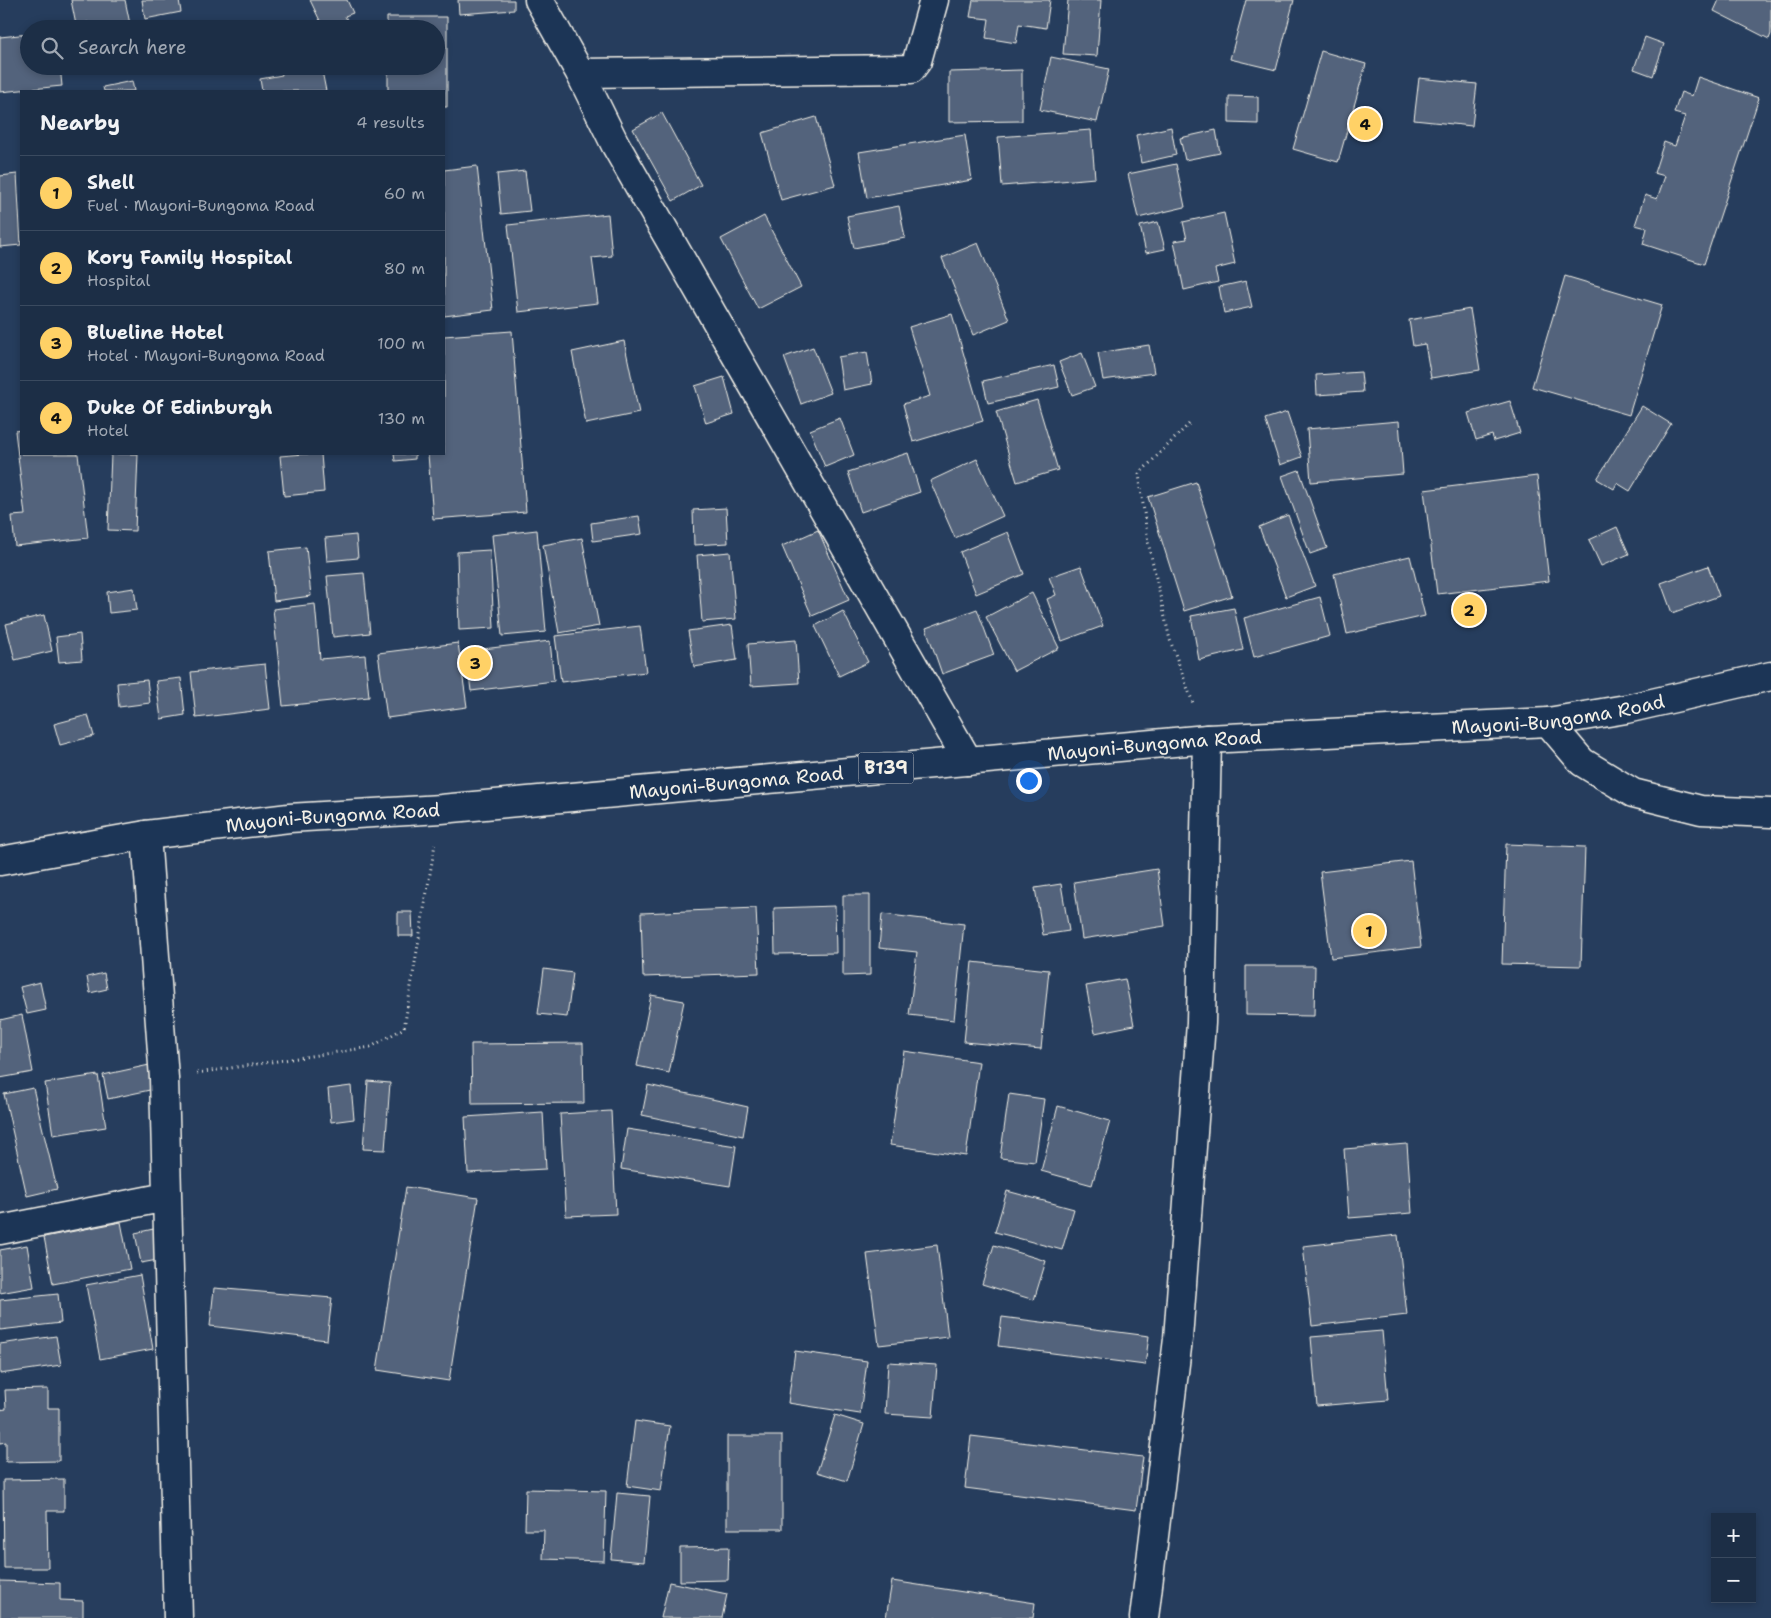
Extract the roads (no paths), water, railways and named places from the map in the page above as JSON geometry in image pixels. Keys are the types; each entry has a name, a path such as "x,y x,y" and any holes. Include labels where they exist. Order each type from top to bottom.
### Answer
{"street":[{"path":"539,0 580,73 615,144 968,761"},
{"path":"580,73 911,69 917,61 934,0"},
{"name":"Mayoni-Bungoma Road","path":"0,861 146,835 289,818 442,809 1206,739 1548,722 1626,709 1771,676"},
{"path":"1548,722 1582,762 1633,792 1701,810 1771,813"},
{"path":"1144,1618 1178,1339 1200,1043 1206,739"},
{"path":"146,835 164,1078 178,1618"},
{"path":"0,1230 166,1197"}],"place":[{"name":"Duke Of Edinburgh","path":"1365,124"},
{"name":"Kory Family Hospital","path":"1469,610"},
{"name":"Blueline Hotel","path":"475,663"},
{"name":"Shell","path":"1369,931"}]}
